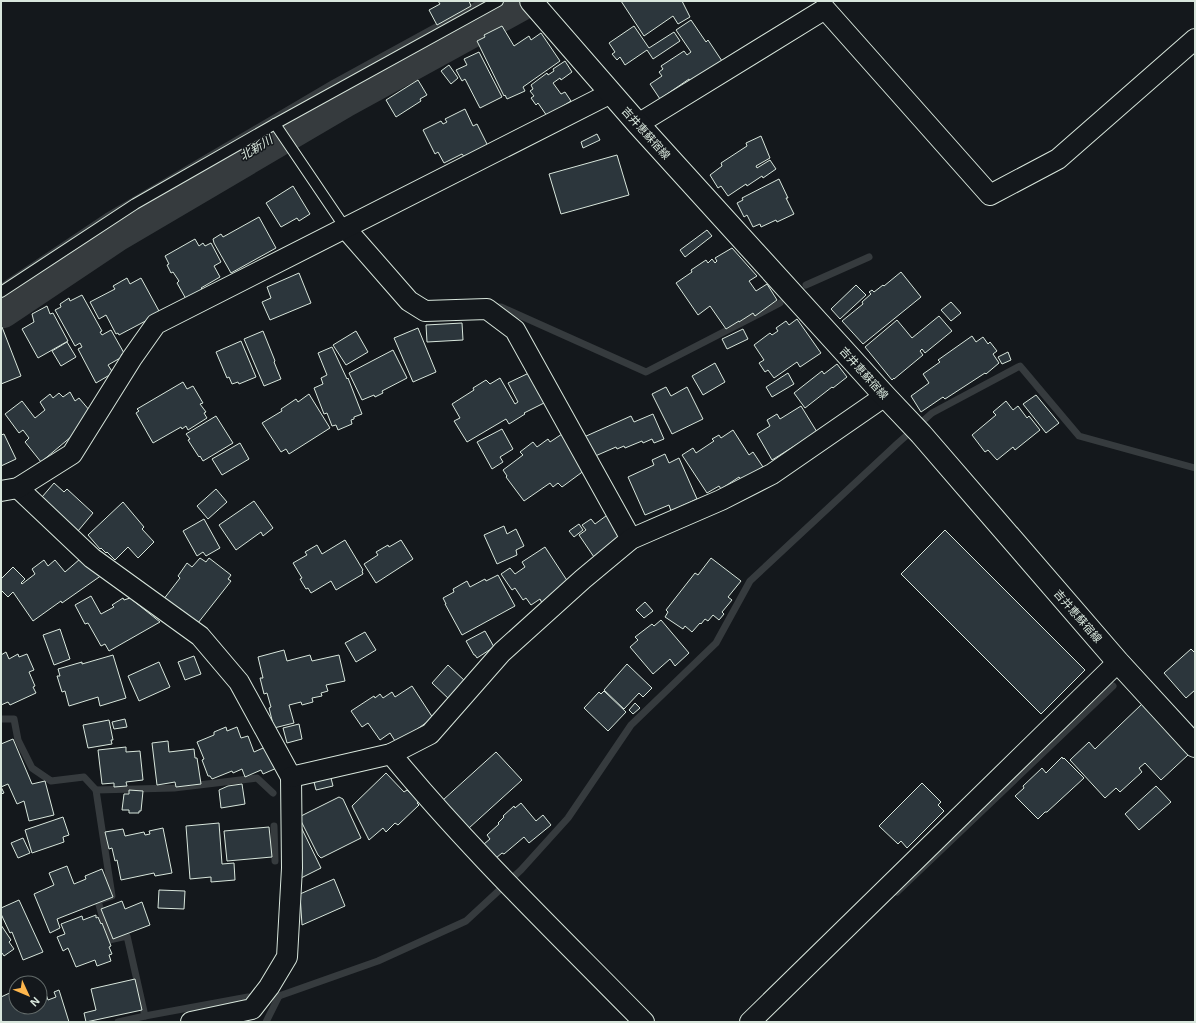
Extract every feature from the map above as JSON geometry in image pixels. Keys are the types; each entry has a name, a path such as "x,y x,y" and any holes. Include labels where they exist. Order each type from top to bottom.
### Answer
{"main road":[{"name":"吉井恵蘇宿線","path":"534,5 638,124 914,427 1118,662 1195,746"}],"street":[{"path":"638,124 825,9 990,194 1058,159 1195,39"},
{"path":"191,1022 253,1016 287,957 292,868 291,777 239,682 200,636 92,558 10,490 72,454 132,358 156,324 346,229 611,93"},
{"path":"346,229 409,301 425,311 487,310 516,330 631,539"},
{"path":"291,777 391,754 430,734 502,652 583,579 631,539 721,500 772,474 885,396"},
{"path":"750,1022 1118,662"},
{"path":"391,754 423,792 506,882 644,1022"}],"lane":[{"path":"1,292 135,204 275,124 498,1"},
{"path":"275,124 346,229"}],"building":[{"path":"438,1 469,1 471,6 437,25 429,10 440,4"},
{"path":"621,1 682,1 690,17 678,24 673,16 644,36"},
{"path":"691,20 706,42 708,40 722,61 691,82 689,79 660,99 650,84 662,76 659,72 663,69 661,66 684,51 687,55 691,52 676,30"},
{"path":"502,26 514,46 529,36 531,40 541,33 560,61 523,87 525,91 507,99 505,95 504,96 477,41 485,37 484,35"},
{"path":"634,26 649,48 674,32 680,41 653,59 647,50 625,65 620,57 617,60 612,54 615,52 609,43"},
{"path":"479,52 502,97 480,108 465,79 462,81 456,70 467,65 464,59"},
{"path":"565,61 572,72 561,80 560,78 553,83 561,94 565,92 571,101 547,116 538,103 536,105 531,98 534,96 530,91 533,89 531,85 547,73 548,75 554,71 553,69"},
{"path":"449,65 458,78 451,84 441,71"},
{"path":"418,80 427,95 420,99 421,101 396,117 386,100"},
{"path":"465,109 473,126 477,124 488,146 465,158 462,154 444,163 438,152 435,154 423,130 441,121 443,124 447,122 445,119"},
{"path":"597,134 600,140 583,148 581,142"},
{"path":"761,136 770,158 756,166 757,168 770,160 776,169 747,186 746,184 728,196 721,186 718,188 710,175 722,166 721,163 747,146 746,143"},
{"path":"617,155 629,195 561,214 549,174"},
{"path":"779,179 794,214 777,222 776,220 761,227 760,224 753,227 747,215 744,217 737,203 743,200 742,198"},
{"path":"293,186 310,214 299,221 297,218 281,227 266,203"},
{"path":"259,217 276,248 231,273 213,239 221,234 223,237"},
{"path":"707,230 712,236 685,257 680,250"},
{"path":"195,239 199,246 203,243 205,246 211,243 221,262 214,266 220,277 201,288 203,290 186,299 177,283 179,281 173,272 171,273 167,265 169,264 165,256"},
{"path":"732,248 757,276 749,281 756,291 767,284 777,300 755,316 753,313 726,329 710,306 698,315 676,283 706,260 708,263 712,259 715,263 717,261 715,258"},
{"path":"901,272 921,297 863,344 842,321 863,304 862,302 871,294 869,292 872,290 874,292 883,285 884,286"},
{"path":"299,273 311,303 270,320 262,302 271,298 267,287"},
{"path":"127,278 130,284 141,278 159,311 154,314 155,316 119,335 118,333 116,334 106,315 99,319 90,302 115,289 113,286"},
{"path":"856,285 866,295 840,319 831,309"},
{"path":"82,295 102,331 100,332 102,335 111,330 124,353 121,355 122,357 108,365 113,373 96,383 78,349 82,347 80,343 75,346 55,310 61,307 60,304 69,298 70,301"},
{"path":"951,302 961,313 951,321 941,310"},
{"path":"47,306 50,314 53,313 68,341 38,358 22,329 34,322 32,314"},
{"path":"939,316 952,331 925,353 922,349 920,351 923,355 892,380 865,347 897,320 912,338"},
{"path":"797,319 821,353 800,367 797,362 774,378 768,370 765,372 759,363 764,360 754,345 770,333 772,335 778,331 776,328 786,321 789,325"},
{"path":"462,323 463,340 427,342 426,325"},
{"path":"2,327 21,376 1,384 1,328"},
{"path":"418,328 436,372 413,382 394,338"},
{"path":"743,329 748,339 727,349 722,339"},
{"path":"263,331 281,379 264,386 244,339"},
{"path":"356,331 368,352 346,365 333,345"},
{"path":"972,336 976,342 983,337 988,344 990,342 997,351 993,354 999,363 986,374 985,373 945,399 943,397 921,412 911,396 929,383 923,374 940,362 938,360"},
{"path":"241,341 256,377 239,384 238,382 232,384 229,377 227,378 216,352"},
{"path":"67,342 76,357 61,366 52,351"},
{"path":"332,347 347,379 348,378 362,414 351,420 352,424 338,430 336,425 332,426 327,413 324,414 314,388 323,384 321,378 327,375 318,353"},
{"path":"393,350 407,378 382,391 383,393 375,397 374,395 362,400 349,373"},
{"path":"1008,352 1011,360 1002,364 998,357"},
{"path":"715,363 725,382 703,395 692,376"},
{"path":"837,364 847,377 805,408 794,393 822,371 824,374"},
{"path":"531,372 546,402 524,413 525,414 509,424 506,419 467,442 454,421 460,418 452,404 474,390 473,388 486,380 490,384 500,378 515,404 518,402 508,383"},
{"path":"788,373 794,384 772,397 766,387"},
{"path":"183,382 187,389 193,386 203,403 200,404 206,412 204,413 207,418 188,430 186,426 182,429 181,427 153,443 136,413 139,411 137,409"},
{"path":"666,387 671,396 687,387 703,419 672,434 652,394"},
{"path":"70,392 75,401 79,398 90,411 83,422 76,429 78,431 41,462 25,442 29,438 23,430 19,433 5,414 22,401 35,418 45,410 40,402 50,394 53,398 59,393 63,397"},
{"path":"309,394 330,428 289,454 286,449 281,452 262,423 282,411 281,409 296,399 298,402"},
{"path":"1036,395 1059,423 1046,433 1023,404"},
{"path":"1006,401 1013,410 1018,406 1027,418 1029,416 1040,430 1015,450 1013,447 997,460 988,450 985,452 972,435 996,415 993,412"},
{"path":"801,406 817,432 772,460 757,434 770,426 767,420 777,414 780,419"},
{"path":"653,414 664,439 654,443 652,439 643,443 642,441 625,448 624,446 617,449 616,447 593,457 584,437 631,416 634,422"},
{"path":"216,416 233,443 203,461 188,440 190,439 186,434"},
{"path":"502,429 513,449 500,457 503,462 492,469 477,442"},
{"path":"733,430 749,455 753,452 763,467 742,481 739,477 721,489 719,486 707,493 682,455 693,448 696,453 714,441 712,439 719,435 721,438"},
{"path":"4,434 16,459 1,466 1,435"},
{"path":"562,434 585,470 562,487 558,483 553,487 550,483 524,501 506,477 507,476 503,470 523,455 520,452 533,442 537,447 548,439 550,442"},
{"path":"240,443 249,459 222,475 212,459"},
{"path":"665,454 669,463 679,458 697,499 671,511 669,505 645,515 628,477 654,465 652,460"},
{"path":"54,483 64,492 67,489 93,513 78,531 42,497"},
{"path":"216,489 227,502 208,519 197,506"},
{"path":"254,501 273,528 263,536 261,532 236,550 219,525"},
{"path":"123,502 144,527 142,529 154,542 138,558 128,547 115,560 107,552 106,553 101,548 100,549 88,535"},
{"path":"610,513 622,538 594,557 579,535 586,530 582,525 591,519 595,524"},
{"path":"204,519 220,548 206,556 203,552 197,556 183,531"},
{"path":"579,524 583,530 574,537 569,531"},
{"path":"504,526 507,534 516,529 524,546 516,550 517,555 497,564 484,535"},
{"path":"945,530 1085,670 1041,714 901,574"},
{"path":"345,540 363,570 363,574 336,590 331,581 311,593 308,588 306,589 300,579 302,578 293,563 307,555 305,552 317,545 322,554"},
{"path":"401,540 413,559 376,583 364,564 378,555 376,552"},
{"path":"545,547 568,582 542,603 540,599 531,605 526,598 523,600 515,588 512,590 501,574 510,568 515,574 525,567 522,562"},
{"path":"200,558 206,562 209,558 231,575 228,579 231,581 198,623 181,610 179,612 163,600 180,578 178,576 187,563 192,567"},
{"path":"711,558 741,581 728,597 732,600 722,612 724,614 719,620 713,615 708,621 705,619 701,624 700,623 692,632 685,626 683,629 665,617 668,612 666,610 695,573 698,575"},
{"path":"80,559 102,575 33,621 13,592 8,597 1,590 1,579 13,567 25,579 21,583 22,584 35,574 32,569 44,560 48,566 55,560 65,572"},
{"path":"498,575 515,606 462,635 443,598 454,592 453,589 467,581 470,587 485,579 486,581"},
{"path":"91,596 101,614 114,607 112,605 123,598 124,600 130,598 160,622 109,651 105,644 101,646 88,623 85,624 75,605"},
{"path":"645,602 653,611 644,618 636,610"},
{"path":"661,620 689,653 675,666 670,659 653,674 630,647 638,640 635,637 652,624 654,626"},
{"path":"60,629 70,659 54,665 43,635"},
{"path":"485,631 494,647 477,658 466,641"},
{"path":"365,632 376,650 356,662 345,643"},
{"path":"1191,649 1194,652 1195,651 1195,690 1186,698 1164,673"},
{"path":"284,650 287,661 310,655 312,661 339,655 345,681 326,685 328,691 321,693 322,696 312,698 313,702 302,705 301,702 289,705 294,723 274,728 269,708 271,707 267,693 264,694 260,678 263,678 258,657"},
{"path":"6,652 9,659 18,654 19,657 27,654 34,670 29,672 35,686 33,687 36,693 10,705 8,702 1,705 1,655"},
{"path":"113,655 126,698 100,706 98,697 69,706 65,691 62,692 57,676 60,676 58,669"},
{"path":"194,656 201,674 185,680 178,662"},
{"path":"159,662 170,687 139,701 128,676"},
{"path":"627,664 652,688 643,697 639,693 624,709 604,690"},
{"path":"448,665 466,682 450,700 432,683"},
{"path":"412,686 433,718 400,741 398,739 395,741 390,733 380,740 368,723 362,727 351,711 374,696 375,698 380,694 383,698 392,692 395,697"},
{"path":"604,691 626,712 608,731 584,708 599,692 601,694"},
{"path":"635,703 640,708 633,714 629,710"},
{"path":"1142,704 1188,755 1161,780 1145,763 1139,768 1142,772 1120,792 1116,788 1105,798 1070,760 1089,742 1095,749"},
{"path":"125,719 127,727 114,729 112,722"},
{"path":"109,720 113,740 111,740 112,744 88,748 83,725"},
{"path":"299,724 302,739 287,743 283,728"},
{"path":"226,727 227,731 237,727 241,738 248,736 254,752 270,745 279,767 263,774 261,770 245,777 242,769 233,773 232,771 212,779 208,776 202,760 204,759 197,742 214,735 214,732"},
{"path":"13,739 32,784 45,781 54,815 29,821 24,801 17,804 8,784 1,787 1,744"},
{"path":"168,741 169,752 194,749 201,784 176,787 175,782 157,785 152,743"},
{"path":"126,747 126,752 140,751 143,780 126,782 127,786 114,787 114,783 102,784 98,750"},
{"path":"496,752 522,780 469,828 443,800"},
{"path":"1062,757 1084,778 1038,819 1015,796 1042,768 1046,773"},
{"path":"386,773 404,792 407,790 419,802 417,803 419,805 398,825 395,823 386,832 383,828 369,840 352,806"},
{"path":"331,778 333,786 316,790 314,782"},
{"path":"922,783 941,802 938,805 944,811 907,848 901,841 898,844 879,826"},
{"path":"242,784 245,804 221,808 219,790 228,786"},
{"path":"1156,786 1171,802 1139,830 1125,814"},
{"path":"1,787 4,793 1,794"},
{"path":"129,790 143,791 141,811 139,811 139,813 129,813 129,810 122,810 124,794 129,794"},
{"path":"339,797 343,799 361,838 321,858 318,855 300,819 301,816"},
{"path":"521,803 536,821 543,815 551,825 529,843 524,837 504,854 502,853 496,858 484,844 490,839 487,835 499,824 498,823 504,817 503,816 514,806 515,808"},
{"path":"63,817 69,835 63,837 64,842 32,853 25,830"},
{"path":"219,823 222,864 234,863 235,880 211,882 211,877 190,879 186,826"},
{"path":"269,827 272,857 227,861 224,831"},
{"path":"301,827 321,868 301,878"},
{"path":"163,828 172,873 155,876 154,873 121,880 117,860 115,861 112,848 109,849 105,832 123,829 125,836 144,832 145,835 150,834 149,831"},
{"path":"23,838 30,853 18,858 11,843"},
{"path":"67,866 74,884 86,879 85,876 102,869 113,897 57,919 60,928 50,933 34,894 54,885 49,873"},
{"path":"334,879 345,906 302,925 300,894"},
{"path":"159,890 185,891 184,909 158,908"},
{"path":"19,900 43,952 23,960 12,932 10,933 1,914 1,908"},
{"path":"122,901 125,909 142,902 150,925 113,939 101,909"},
{"path":"96,915 96,918 98,917 101,924 102,923 111,946 109,947 112,954 109,955 111,961 97,966 95,960 76,967 68,948 63,951 57,937 65,934 61,924 82,916 83,920"},
{"path":"1,925 11,940 9,942 14,949 4,956 2,953 1,954"},
{"path":"135,979 142,1010 86,1022 84,1013 96,1010 91,989"},
{"path":"59,990 69,1022 2,1022 1,997 8,994 8,1015 48,1015 48,1000 56,997 54,992"}],"waterway":[{"name":"北新川","path":"1,308 116,231 342,98 519,1"},
{"path":"806,285 869,257"},
{"path":"494,307 501,307 646,372 780,303"},
{"path":"118,1022 248,997 279,996 378,961 466,921 521,870 568,818 631,725 716,643 750,581 932,413 1020,366 1079,436 1195,468"},
{"path":"897,892 1113,686"},
{"path":"1,719 14,719 18,740 32,768 51,781 84,777 96,790 112,896 98,901 109,940 127,936 145,1016"},
{"path":"96,790 174,788 257,778 273,793"},
{"path":"274,826 275,861"},
{"path":"266,1022 279,996"}]}
